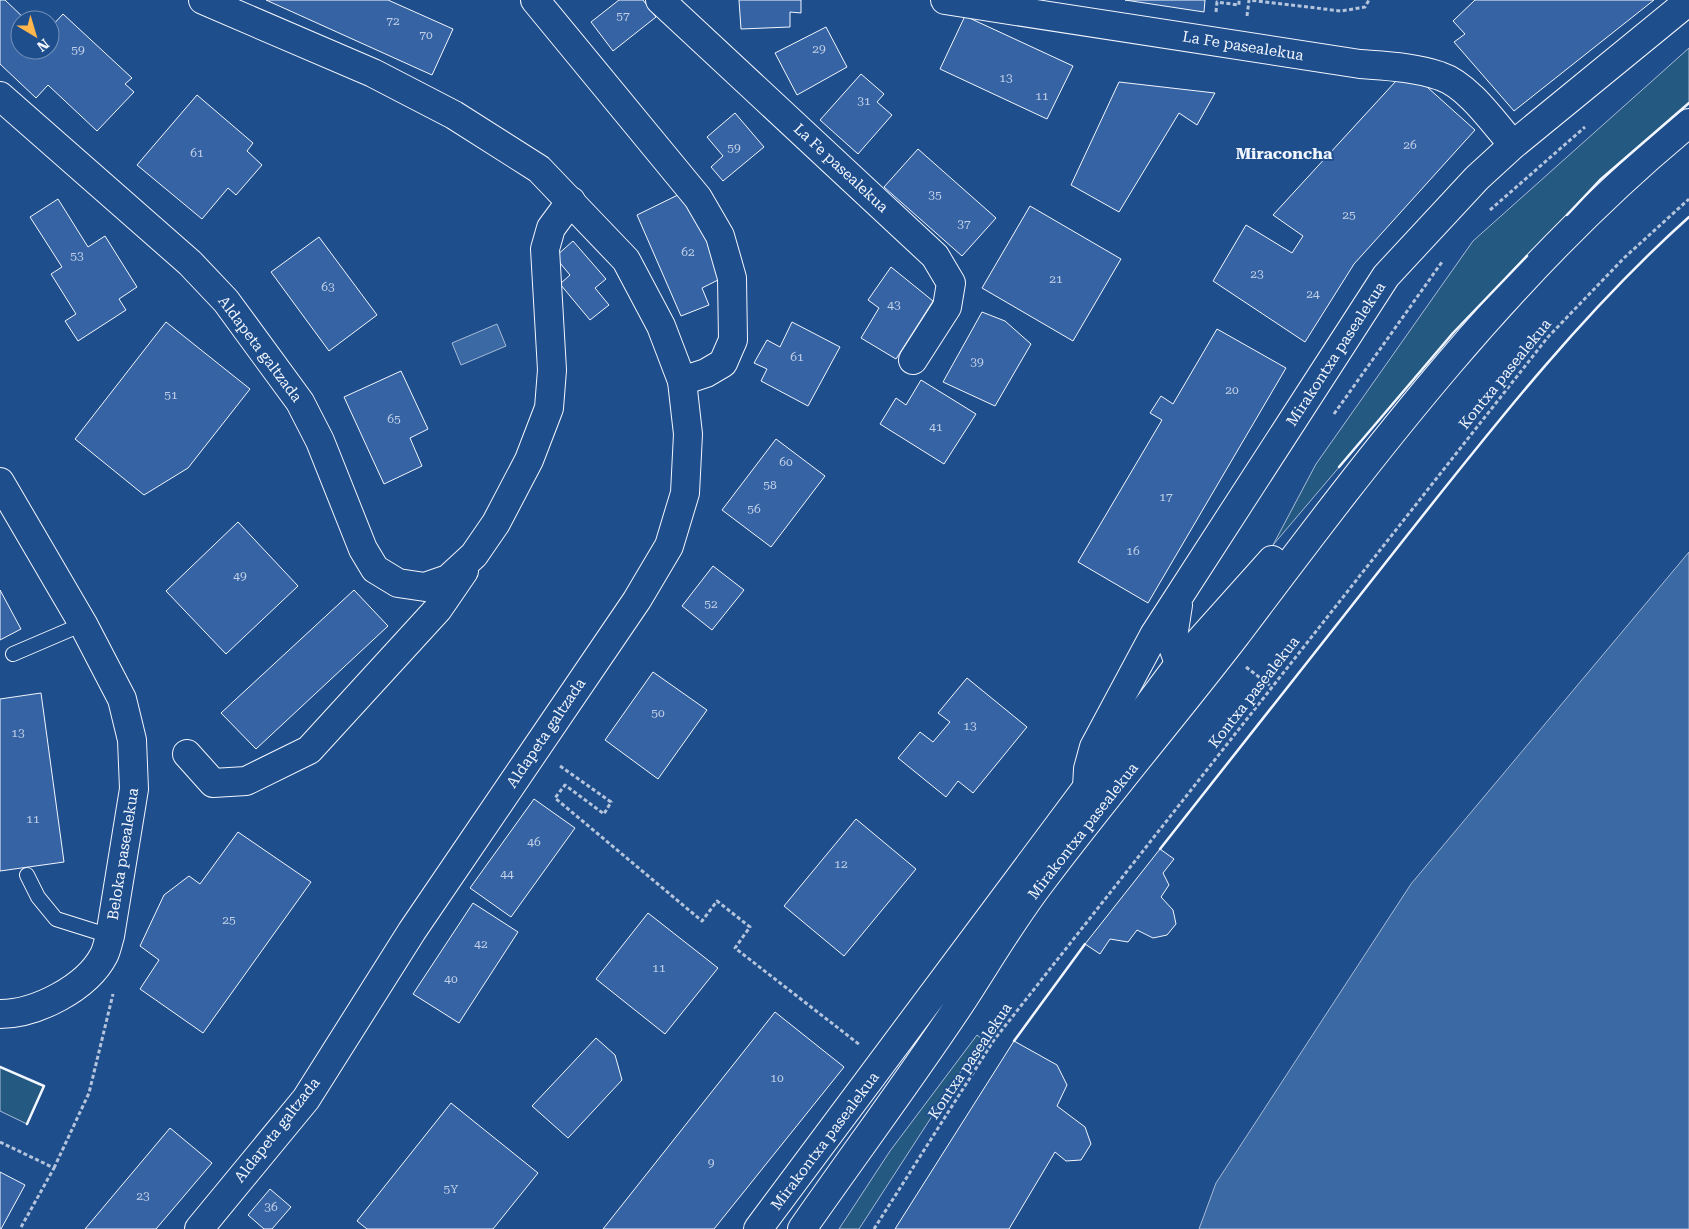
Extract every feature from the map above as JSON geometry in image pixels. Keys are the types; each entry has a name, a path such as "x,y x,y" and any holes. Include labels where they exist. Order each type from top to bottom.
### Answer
{"street":[{"name":"Aldapeta galtzada","path":"198,1229 306,1098 412,931 636,600 669,546 685,494 688,434 682,381 661,326 626,260 539,169 454,115 373,73 203,0"},
{"path":"536,0 698,198 720,236 732,278 733,340 724,362 706,373 682,381"},
{"name":"La Fe pasealekua","path":"660,0 935,256 951,284 947,307 913,360"},
{"name":"La Fe pasealekua","path":"945,0 1360,64 1394,66 1442,76 1469,94 1513,145"},
{"name":"Mirakontxa pasealekua","path":"1087,787 1088,769 1094,747 1158,629 1386,276 1477,178 1513,145 1689,1"},
{"name":"Aldapeta galtzada","path":"0,96 190,263 226,301 300,402 320,441 363,549 375,568 398,583 425,587 448,579 474,555"},
{"name":"Mirakontxa pasealekua","path":"802,1229 961,1002 1041,882 1224,651 1380,444 1489,316 1570,230 1619,183 1689,123"},
{"name":"Aldapeta galtzada","path":"187,754 213,783 246,781 309,750 438,609 496,524 525,468 549,408 552,370 545,249 551,228 571,201"},
{"name":"Mirakontxa pasealekua","path":"758,1229 1087,787 1176,658 1380,444"},
{"name":"Beloka pasealekua","path":"0,482 83,624 122,699 132,740 134,789 110,936 104,955 93,970 77,984 44,1006 0,1014"},
{"path":"1136,762 1140,738 1181,681 1172,636 1180,597"},
{"path":"1144,655 1149,650 1161,646 1176,658"}],"lane":[{"path":"13,654 83,624"},
{"path":"27,875 38,896 56,919 110,936"}],"path":[{"path":"1247,21 1249,0 1341,11 1365,7 1369,0"},
{"path":"1489,211 1593,120"},
{"name":"Kontxa pasealekua","path":"874,1229 994,1040 1548,337 1624,258 1689,199"},
{"path":"1328,423 1442,261"},
{"path":"1224,651 1272,687"},
{"path":"535,749 611,802 604,814 565,785 555,798 702,921 717,902 750,927 734,948 861,1046"},
{"path":"20,1229 54,1168 89,1093 114,990"},
{"path":"0,1142 54,1168"}],"shaded area":[{"path":"1689,48 1689,103 1600,180 1453,333 1273,545 1316,464 1473,241"},
{"path":"497,324 506,346 461,365 452,343"},
{"path":"1689,552 1689,1229 1199,1229 1216,1183 1411,884"},
{"path":"977,1035 982,1039 859,1229 839,1229 890,1151"},
{"path":"0,1067 44,1086 27,1124 0,1111"}],"building":[{"path":"0,0 5,0 16,10 10,10 10,60 60,60 60,17 63,14 132,78 125,84 134,92 97,131 48,85 36,98 0,64"},
{"path":"266,0 388,0 453,29 432,75"},
{"path":"619,0 643,0 656,17 613,51 591,22"},
{"path":"739,0 801,0 801,13 790,12 790,27 741,29"},
{"path":"1125,0 1205,0 1204,12"},
{"path":"1475,0 1654,0 1514,111 1454,42 1465,34 1453,21"},
{"path":"965,16 1073,66 1047,119 940,69"},
{"path":"826,27 847,67 797,95 775,53"},
{"path":"1407,69 1475,130 1354,264 1305,342 1213,281 1246,225 1292,253 1303,236 1273,215"},
{"path":"861,74 884,94 877,102 892,115 858,154 820,120"},
{"path":"1119,82 1215,93 1197,125 1179,113 1119,212 1071,185"},
{"path":"197,95 253,143 247,151 262,165 236,195 228,188 202,219 137,165"},
{"path":"735,113 764,147 723,181 711,167 723,156 707,137"},
{"path":"918,149 996,218 962,256 884,187"},
{"path":"684,192 715,250 718,280 702,288 709,305 681,316 637,215"},
{"path":"58,199 88,247 105,236 137,287 119,299 126,310 78,341 65,321 76,314 51,274 62,267 30,217"},
{"path":"1030,206 1121,259 1073,341 982,288"},
{"path":"319,237 377,315 329,351 271,272"},
{"path":"573,241 606,279 595,288 609,305 590,320 560,284 570,275 555,257"},
{"path":"891,267 933,301 896,359 861,338 879,308 868,300"},
{"path":"982,312 1005,321 1031,344 995,406 943,382"},
{"path":"166,322 250,389 188,468 144,495 75,439"},
{"path":"792,322 840,347 808,406 761,381 767,369 754,363 767,340 780,347"},
{"path":"1217,329 1286,368 1148,603 1078,562 1162,420 1150,413 1161,396 1173,404"},
{"path":"401,371 428,429 410,438 422,466 384,484 344,397"},
{"path":"921,380 976,414 944,464 880,424 896,398 906,405"},
{"path":"776,439 825,476 771,547 722,510"},
{"path":"238,522 298,586 226,654 166,591"},
{"path":"713,566 744,590 712,630 682,606"},
{"path":"0,590 21,629 0,640"},
{"path":"354,590 388,626 256,749 221,713"},
{"path":"653,672 707,710 658,779 605,740"},
{"path":"967,678 1027,727 973,793 958,781 946,797 898,758 920,732 933,742 950,722 938,713"},
{"path":"41,693 64,862 0,871 0,699"},
{"path":"534,799 575,828 511,917 470,888"},
{"path":"856,819 916,869 844,956 784,906"},
{"path":"238,832 311,882 203,1033 140,989 159,960 140,946 164,895 189,876 200,884"},
{"path":"1160,849 1174,859 1163,873 1169,885 1161,897 1173,910 1176,924 1167,935 1153,938 1137,930 1128,942 1110,939 1100,954 1085,944"},
{"path":"473,903 518,932 459,1023 413,994"},
{"path":"648,913 718,968 665,1034 596,979"},
{"path":"775,1012 844,1067 714,1229 603,1229"},
{"path":"596,1038 615,1055 622,1080 568,1138 532,1106"},
{"path":"1014,1041 1057,1065 1067,1085 1057,1106 1085,1127 1091,1144 1081,1160 1066,1161 1055,1152 1009,1229 895,1229"},
{"path":"451,1103 538,1173 493,1229 367,1229 357,1221"},
{"path":"170,1128 212,1163 156,1229 85,1229"},
{"path":"0,1172 25,1185 1,1229 0,1229"},
{"path":"270,1189 291,1207 272,1229 264,1229 248,1215"}],"wall":[{"path":"1567,215 1600,180 1689,103"},
{"path":"1160,849 1508,409 1577,329 1650,253 1689,217"},
{"path":"1339,467 1453,333 1527,256"},
{"path":"1014,1041 1085,944"},
{"path":"0,1067 44,1086 27,1124"}],"district":[{"name":"Miraconcha","path":"1284,153"}]}
